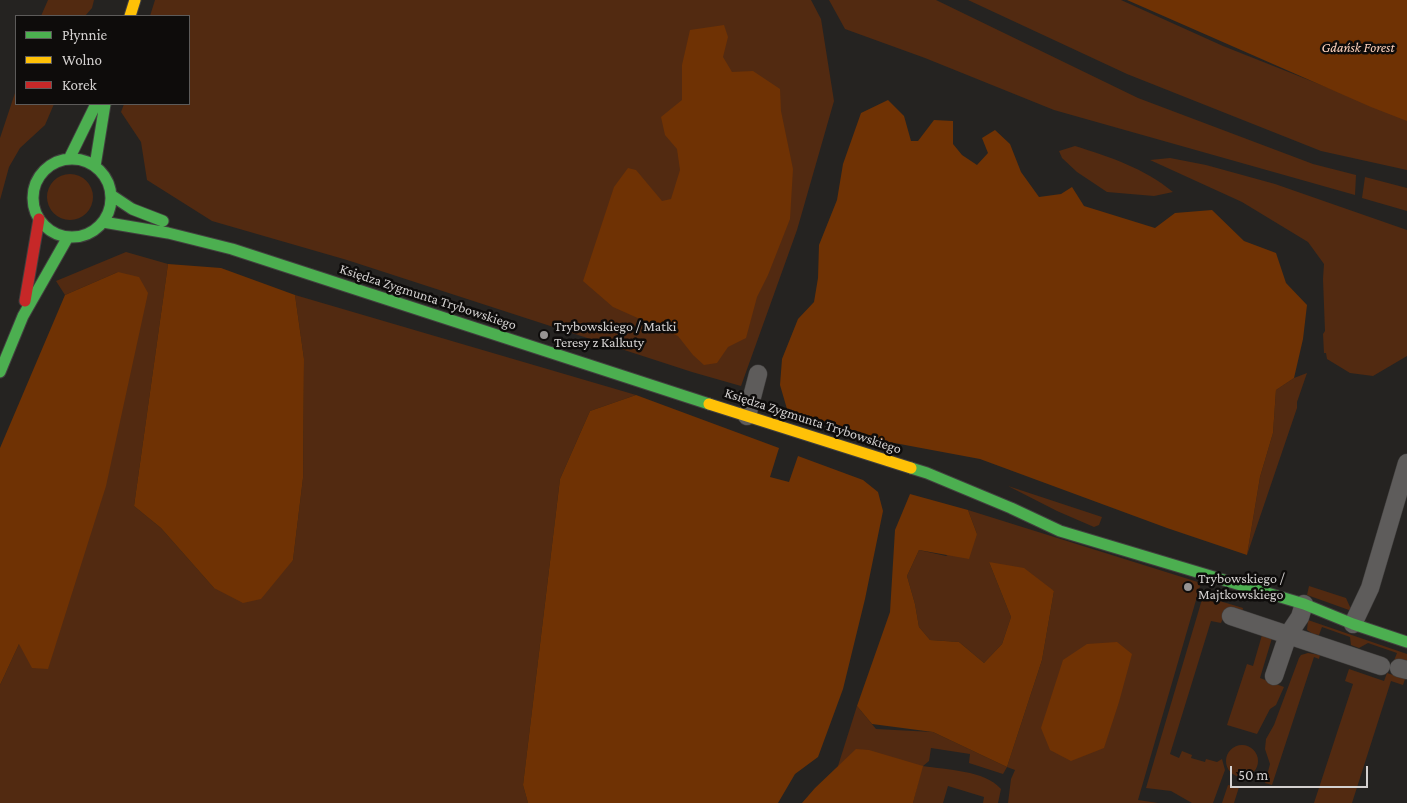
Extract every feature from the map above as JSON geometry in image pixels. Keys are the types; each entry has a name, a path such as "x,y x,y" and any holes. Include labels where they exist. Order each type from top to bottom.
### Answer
{"street":[{"path":"130,15 135,0"},
{"path":"69,158 96,105"},
{"path":"95,166 105,105"},
{"path":"69,158 88,161 95,166 107,179 111,195 109,210 103,222 93,231 81,236 68,237 55,234 45,227 33,206 32,193 42,171 52,163 69,158"},
{"name":"Księdza Zygmunta Trybowskiego","path":"111,195 132,208 206,241"},
{"path":"23,316 39,219"},
{"name":"Księdza Zygmunta Trybowskiego","path":"103,222 143,227 206,241 927,474 1011,508 1060,531 1304,604 1353,624 1407,642"},
{"path":"0,372 23,316 68,237"},
{"path":"747,416 758,374"},
{"path":"1353,624 1370,588 1407,463"},
{"path":"1274,676 1288,635 1300,617 1304,604"},
{"path":"1231,616 1381,666"}],"shaded area":[{"path":"48,0 94,0 92,8 86,15 41,15"},
{"path":"155,0 811,0 821,19 834,101 797,230 741,386 692,372 347,260 212,221 147,180 141,142 121,112 124,105 190,105 190,15 150,15"},
{"path":"829,0 936,0 1138,98 1313,164 1356,175 1355,195 1054,110 925,58 845,29"},
{"path":"968,0 1121,0 1223,46 1407,119 1407,170 1321,151 1127,74"},
{"path":"15,93 15,105 54,105 45,125 20,148 9,167 0,200 0,138"},
{"path":"1075,146 1114,159 1138,170 1173,192 1154,196 1107,192 1077,172 1062,158 1059,151"},
{"path":"1170,158 1206,165 1275,184 1407,230 1407,356 1373,376 1350,373 1327,359 1326,353 1324,353 1323,334 1325,331 1324,264 1308,242 1242,202 1150,160"},
{"path":"70,174 83,178 89,184 93,197 89,210 83,216 70,220 57,216 51,210 47,197 51,184 57,178"},
{"path":"1365,177 1407,188 1407,211 1362,198"},
{"path":"126,252 168,264 134,506 161,528 214,588 293,560 303,478 304,359 295,295 636,395 590,411 560,479 523,785 528,803 0,803 0,685 19,644 118,272 65,295 56,281"},
{"path":"1307,373 1247,555 1260,477 1273,433 1276,390 1294,378"},
{"path":"1008,486 1102,517 1099,525 1094,527"},
{"path":"968,510 1201,583 1138,800 1158,803 1008,803 1011,779 1015,770 1007,767 1042,660 1054,591 989,562 1011,617 1002,644 984,663 959,642 930,640 919,627 907,576 919,550 946,556 977,534"},
{"path":"1309,586 1346,598 1350,607 1354,608 1349,610 1307,595"},
{"path":"1203,596 1243,608 1242,613 1223,618 1221,623 1211,621 1170,754 1179,758 1182,751 1192,755 1191,758 1205,762 1206,759 1217,762 1222,759 1225,770 1213,803 1192,803 1171,791 1146,788"},
{"path":"1308,620 1407,654 1407,668 1393,663 1397,653 1368,643 1359,648 1351,645 1350,637 1322,627 1319,635 1313,634 1307,630"},
{"path":"1262,635 1272,638 1260,678 1284,687 1276,705 1270,709 1257,734 1227,725 1247,664 1253,666"},
{"path":"1308,653 1320,655 1319,659 1314,657 1272,785 1265,783 1270,764 1265,749 1266,739 1274,725 1299,658 1301,655"},
{"path":"1349,669 1384,681 1387,673 1405,679 1403,685 1391,681 1352,803 1314,803 1353,684 1345,681"},
{"path":"857,706 876,729 933,732 1007,767 1003,774 969,763 970,754 931,748 929,761 923,766 965,772 985,778 1001,789 998,803 983,803 984,797 948,786 943,803 913,803 922,766 838,766"},
{"path":"1242,745 1248,746 1253,750 1257,755 1257,767 1253,772 1248,776 1242,777 1236,776 1231,772 1227,767 1226,761 1227,755 1231,750 1236,746"},
{"path":"1228,785 1239,787 1234,803 1222,803"}],"green space":[{"name":"Gdańsk Forest","path":"1127,0 1407,0 1407,121 1371,107"},
{"path":"724,25 728,37 723,57 732,72 753,71 780,89 781,111 793,169 790,219 768,275 757,297 746,338 728,347 717,363 704,365 693,355 678,336 613,307 583,281 614,187 628,168 636,170 662,201 671,199 680,170 677,149 665,135 661,117 682,100 682,65 690,30"},
{"path":"888,100 904,116 911,141 918,141 934,120 953,121 953,144 962,155 977,165 988,153 982,138 995,130 1010,144 1021,172 1039,197 1061,194 1072,187 1084,206 1155,228 1175,213 1212,210 1244,241 1276,253 1286,283 1307,305 1303,339 1294,378 1276,390 1273,433 1260,477 1247,555 1167,528 980,459 889,442 787,409 780,385 782,359 798,319 814,302 818,278 819,245 837,200 843,164 861,113"},
{"path":"168,264 221,268 295,295 304,359 303,478 293,560 261,599 243,603 214,588 161,528 134,506"},
{"path":"118,272 139,277 148,293 106,486 48,669 32,668 19,644 0,685 0,448 65,295"},
{"path":"636,395 779,448 770,477 789,482 798,456 863,480 878,492 883,511 865,599 843,689 818,757 795,774 778,803 528,803 523,785 560,479 590,411"},
{"path":"910,494 968,510 977,534 969,559 919,550 907,576 919,627 930,640 959,642 984,663 1002,644 1011,617 989,562 1024,568 1054,591 1042,660 1007,767 933,732 872,724 857,706 890,612 895,530"},
{"path":"1117,642 1132,654 1104,748 1071,761 1050,750 1041,728 1063,660 1087,644"},
{"path":"856,749 869,750 923,766 913,803 802,803"}],"traffic: fast":[{"path":"69,159 96,105"},
{"path":"95,166 105,105"},
{"path":"64,159 80,159 94,165 105,176 111,190 111,198 111,206 105,220 94,231 80,237 64,237 50,231 39,220 33,206 33,190 39,176 50,165 64,159"},
{"path":"111,195 132,209 163,221"},
{"path":"103,222 168,233 232,249 709,404"},
{"path":"0,372 23,316 68,237"},
{"path":"911,468 1011,508 1060,531 1304,604 1353,624 1407,642"}],"traffic: slow":[{"path":"130,15 135,0"},
{"path":"709,404 911,468"}],"traffic: jam":[{"path":"25,301 39,219"}],"place":[{"name":"Trybowskiego / Matki Teresy z Kalkuty","path":"544,335"},
{"name":"Trybowskiego / Majtkowskiego","path":"1188,587"}]}
